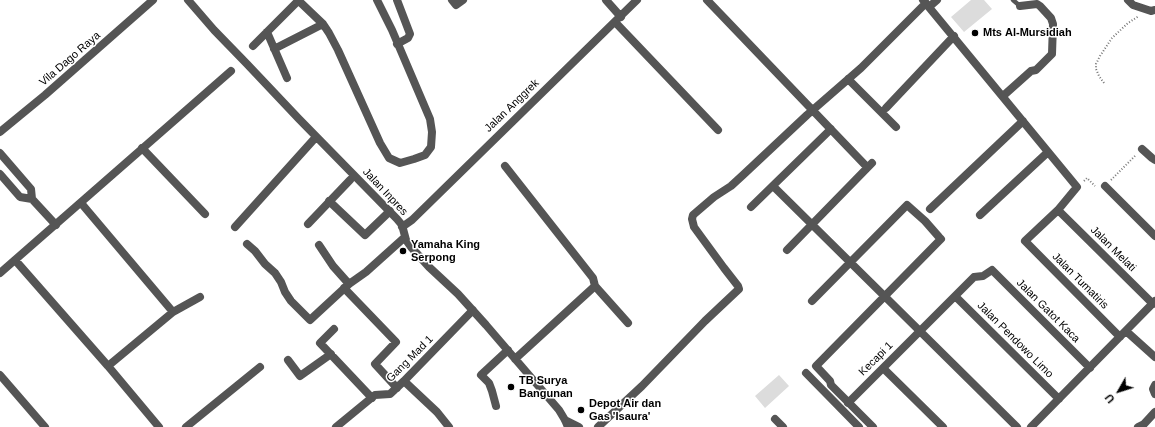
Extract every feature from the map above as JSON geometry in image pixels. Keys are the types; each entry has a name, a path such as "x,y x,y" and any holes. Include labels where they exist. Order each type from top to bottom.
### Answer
{"street":[{"name":"Jalan Inpres","path":"188,0 214,30 316,137 390,211 400,223 407,242 421,258 474,310 553,402 567,423"},
{"path":"253,46 299,0 323,24 338,50 380,143 389,158 400,163 414,160 426,154 430,148 432,132 430,119 379,1"},
{"path":"397,0 410,34 408,38 397,44"},
{"path":"452,0 456,5 463,0"},
{"path":"606,0 618,20 718,130"},
{"name":"Jalan Anggrek","path":"402,227 412,220 637,0"},
{"path":"707,0 812,110 870,165 787,250"},
{"path":"598,427 642,386 705,321 739,289 694,227 692,219 693,215 714,197 743,176 812,110 861,68 926,3 937,0"},
{"path":"1128,0 1132,5 1153,10"},
{"name":"Vila Dago Raya","path":"0,132 45,95 151,1"},
{"path":"926,3 1077,187 1058,210"},
{"path":"1003,96 1031,71 1036,70 1052,54 1053,24 1051,18 1037,4 1020,6"},
{"path":"274,49 323,24"},
{"path":"266,32 287,78"},
{"path":"886,108 954,36"},
{"path":"0,273 232,71"},
{"path":"848,79 896,126"},
{"path":"930,209 1023,120"},
{"path":"751,207 831,129"},
{"path":"235,226 316,137"},
{"path":"142,148 205,214"},
{"path":"1142,149 1155,160"},
{"path":"980,215 1048,152"},
{"path":"0,153 31,189 32,199 56,225"},
{"path":"505,166 593,278 595,286 628,324"},
{"path":"0,174 20,197 32,199"},
{"path":"308,224 350,180"},
{"path":"773,186 1018,427"},
{"path":"1105,186 1155,236"},
{"path":"329,201 365,235 390,211"},
{"path":"81,203 174,312"},
{"path":"812,301 907,205 925,221 940,239 816,366 830,381 831,385 873,427"},
{"name":"Jalan Tumatiris","path":"1058,210 1025,241 1123,334 1155,357"},
{"name":"Jalan Melati","path":"1058,210 1154,302"},
{"path":"247,244 255,250 265,264 275,274 291,301 310,320 347,286 366,272 405,237"},
{"path":"318,245 347,286 396,342 375,364 397,388"},
{"path":"15,260 108,366 159,427"},
{"name":"Kecapi 1","path":"848,403 974,277 983,276 992,270"},
{"name":"Jalan Gatot Kaca","path":"992,270 1090,368"},
{"path":"516,359 595,286"},
{"name":"Jalan Pendowo Limo","path":"955,296 1059,399"},
{"path":"108,366 174,312 200,297"},
{"path":"1031,427 1154,302"},
{"name":"Gang Mad 1","path":"336,427 376,395 390,394 474,310"},
{"path":"334,329 320,342 372,398"},
{"path":"496,406 492,391 488,383 481,375 508,350"},
{"path":"288,360 300,376 331,354"},
{"path":"186,427 260,367"},
{"path":"883,368 943,427"},
{"path":"806,373 859,427"},
{"path":"0,375 45,427"},
{"path":"404,381 437,412 449,427"},
{"path":"1155,385 1153,389 1155,394"},
{"path":"1138,427 1144,424 1155,412"},
{"path":"775,419 783,427"},
{"path":"567,423 578,427"}],"lane":[{"path":"1013,0 1020,6"}],"path":[{"path":"1104,83 1098,74 1096,67 1097,60 1102,51 1126,24 1133,19 1153,10"},
{"path":"1077,187 1087,178 1100,191 1142,149"}],"shaded area":[{"path":"971,0 984,0 992,9 964,32 951,17"},
{"path":"779,375 789,386 765,408 755,396"}],"place":[{"name":"Mts Al-Mursidiah","path":"975,33"},
{"name":"Yamaha King Serpong","path":"403,251"},
{"name":"TB Surya Bangunan","path":"511,387"},
{"name":"Depot Air dan Gas 'Isaura'","path":"581,410"}]}
